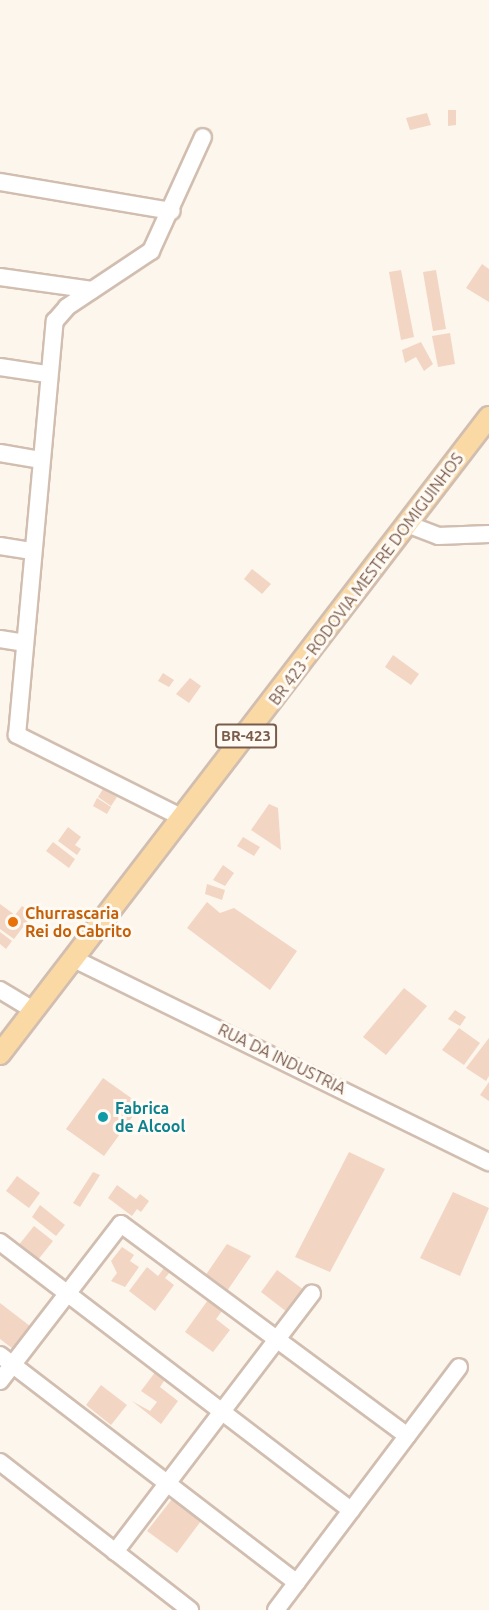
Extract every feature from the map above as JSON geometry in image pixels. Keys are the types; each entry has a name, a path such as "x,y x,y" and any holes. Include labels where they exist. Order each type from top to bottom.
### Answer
{"main road":[{"name":"BR 423 - RODOVIA MESTRE DOMIGUINHOS","path":"0,1054 489,417"}],"street":[{"path":"183,818 17,735 47,374 55,321 92,290 151,251 172,211 203,137"},
{"path":"0,182 172,211"},
{"path":"0,276 92,290"},
{"path":"0,367 47,374"},
{"path":"0,453 41,460"},
{"path":"407,524 438,536 489,534"},
{"path":"0,546 31,551"},
{"path":"0,639 24,643"},
{"name":"RUA DA INDUSTRIA","path":"74,959 489,1162"},
{"path":"0,990 33,1010"},
{"path":"0,1381 6,1359 67,1292 121,1224 407,1436"},
{"path":"0,1242 223,1410 351,1510"},
{"path":"115,1552 312,1293"},
{"path":"6,1359 171,1481 297,1583"},
{"path":"276,1610 459,1367"},
{"path":"0,1462 190,1610"}],"building":[{"path":"448,110 456,110 456,125 448,126"},
{"path":"427,113 431,125 410,130 406,118"},
{"path":"482,264 489,269 489,302 466,288"},
{"path":"401,270 414,337 401,340 389,272"},
{"path":"436,270 446,329 433,331 423,272"},
{"path":"450,333 455,364 438,367 432,336"},
{"path":"421,342 433,364 424,371 416,357 405,363 402,350"},
{"path":"252,569 271,584 262,594 244,579"},
{"path":"393,655 419,674 411,685 385,667"},
{"path":"163,673 174,680 169,687 158,681"},
{"path":"190,678 201,686 189,703 176,694"},
{"path":"103,789 117,797 111,806 98,797"},
{"path":"97,798 111,807 107,814 93,806"},
{"path":"269,804 278,808 281,850 251,830"},
{"path":"68,827 81,837 75,845 81,849 77,855 58,841"},
{"path":"243,837 260,847 254,856 237,846"},
{"path":"53,842 75,859 69,868 46,851"},
{"path":"223,865 234,873 225,886 213,880"},
{"path":"207,884 225,890 222,900 205,894"},
{"path":"207,902 220,913 234,908 297,951 270,990 187,928"},
{"name":"Churrascaria Rei do Cabrito","path":"0,904 15,915 22,906 33,914 14,939 0,929"},
{"path":"0,932 12,941 6,949 0,944"},
{"path":"404,988 427,1006 386,1055 363,1037"},
{"path":"455,1010 466,1017 460,1026 448,1019"},
{"path":"459,1028 480,1043 464,1065 442,1050"},
{"path":"489,1038 489,1076 486,1081 466,1068"},
{"name":"Fabrica de Alcool","path":"103,1078 141,1105 104,1156 66,1129"},
{"path":"489,1082 489,1101 480,1095"},
{"path":"349,1152 385,1169 330,1272 295,1257"},
{"path":"93,1172 100,1175 80,1207 73,1203"},
{"path":"17,1176 40,1193 29,1208 6,1191"},
{"path":"117,1185 136,1199 140,1194 149,1201 141,1212 137,1209 132,1216 108,1198"},
{"path":"453,1192 489,1208 460,1276 420,1258"},
{"path":"40,1205 65,1225 56,1236 32,1217"},
{"path":"34,1226 53,1241 37,1261 18,1246"},
{"path":"227,1244 251,1256 227,1291 205,1276"},
{"path":"122,1247 134,1255 130,1261 139,1267 125,1287 111,1281 117,1273 111,1261"},
{"path":"147,1267 158,1276 164,1268 170,1272 165,1278 174,1285 155,1311 129,1291"},
{"path":"277,1270 304,1290 287,1312 261,1292"},
{"path":"208,1300 222,1311 216,1319 230,1330 213,1352 185,1332"},
{"path":"0,1303 30,1326 13,1349 0,1339"},
{"path":"156,1371 166,1378 160,1387 178,1401 161,1424 132,1401 150,1411 157,1402 141,1391"},
{"path":"101,1385 127,1405 111,1425 86,1405"},
{"path":"172,1499 201,1521 177,1553 147,1531"}],"place":[{"name":"Churrascaria Rei do Cabrito","path":"13,922"},
{"name":"Fabrica de Alcool","path":"103,1117"}]}
